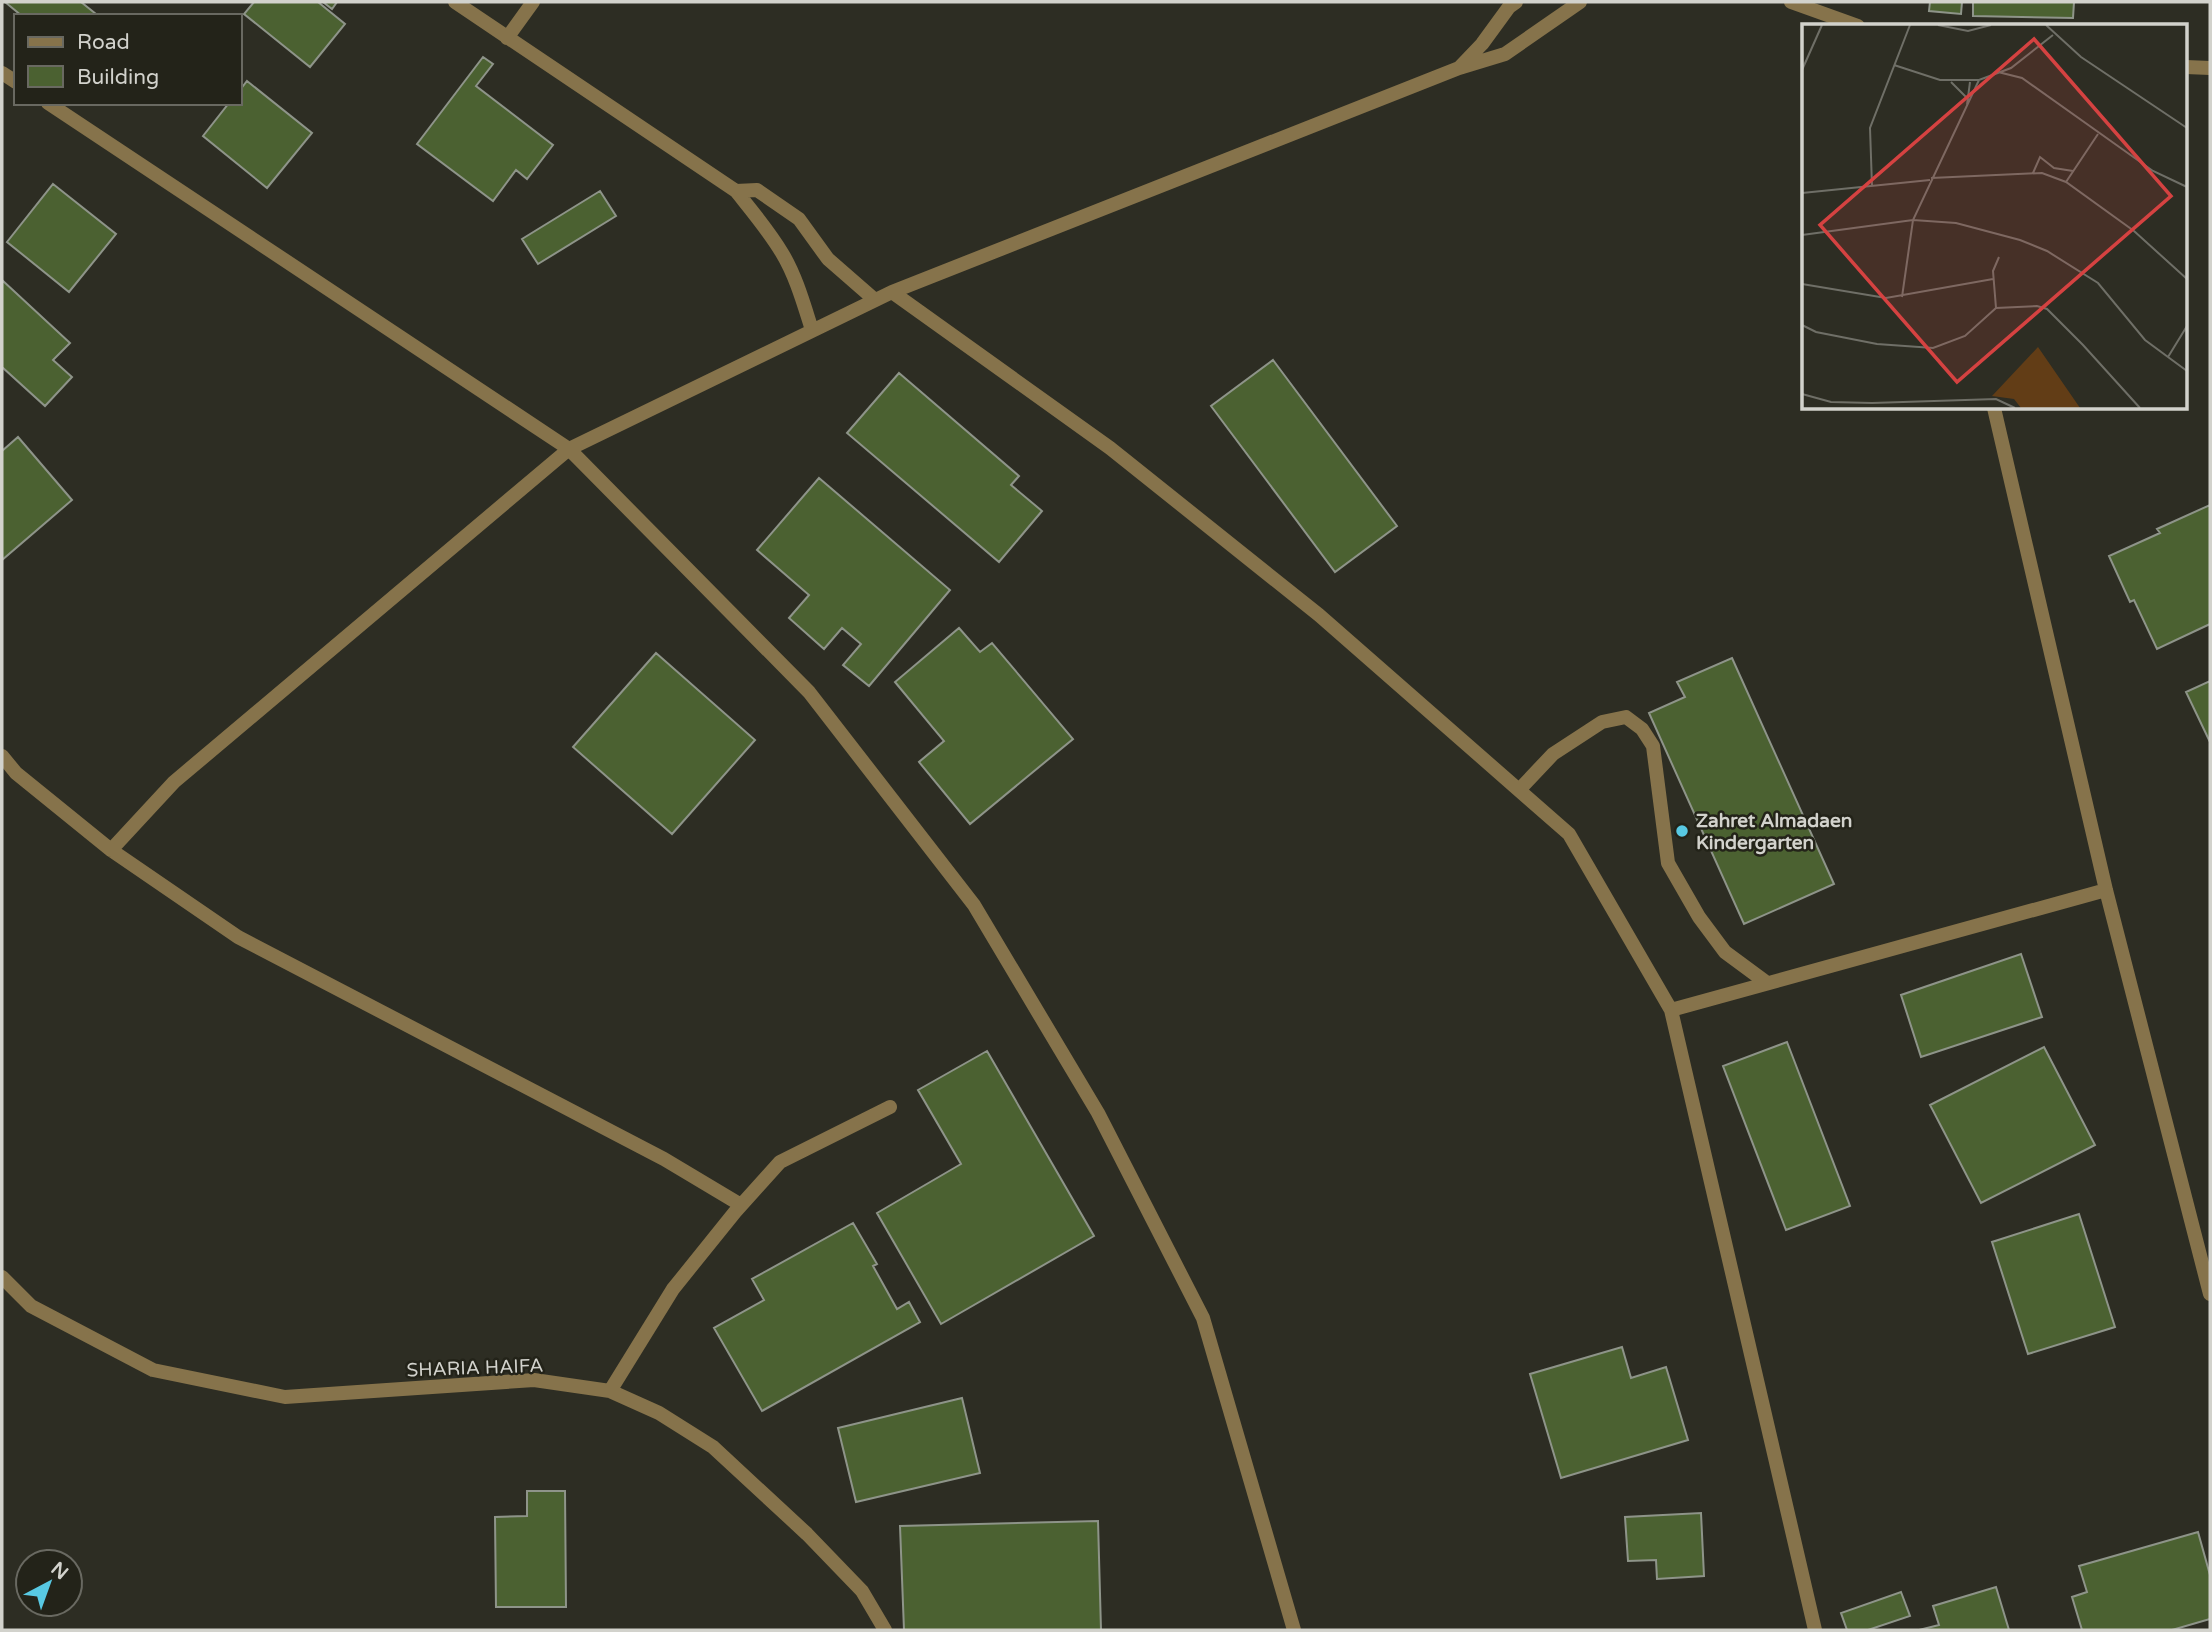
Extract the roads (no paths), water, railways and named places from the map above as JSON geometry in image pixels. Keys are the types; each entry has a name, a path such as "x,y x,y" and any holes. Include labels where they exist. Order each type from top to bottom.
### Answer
{"street":[{"path":"455,2 736,191 783,255 799,290 812,330"},
{"path":"508,38 533,2"},
{"path":"111,850 174,782 569,449 892,292 1459,68 1505,54 1580,2"},
{"path":"1791,2 1853,24"},
{"path":"1459,68 1482,44 1512,4"},
{"path":"1829,15 1838,24"},
{"path":"2188,66 2210,68"},
{"path":"51,105 569,449 809,692 974,905 1098,1113 1203,1318 1294,1630"},
{"path":"736,191 757,190 799,219 828,259 875,300"},
{"path":"892,292 1110,448 1309,607 1569,834 1671,1010 1815,1630"},
{"path":"1994,410 2106,890 2210,1294"},
{"path":"1519,790 1553,754 1602,722 1626,717 1642,729 1653,746 1668,863 1699,916 1725,952 1768,983"},
{"path":"2,756 16,774 111,850 238,937 664,1159 741,1205"},
{"path":"1671,1010 2106,890"},
{"path":"610,1391 673,1289 741,1205 780,1162 890,1107"},
{"name":"SHARIA HAIFA","path":"2,1277 31,1307 153,1370 285,1397 534,1380 610,1391 659,1413 713,1447 807,1534 862,1591 885,1630"}],"place":[{"name":"Zahret Almadaen Kindergarten","path":"1682,831"}]}
